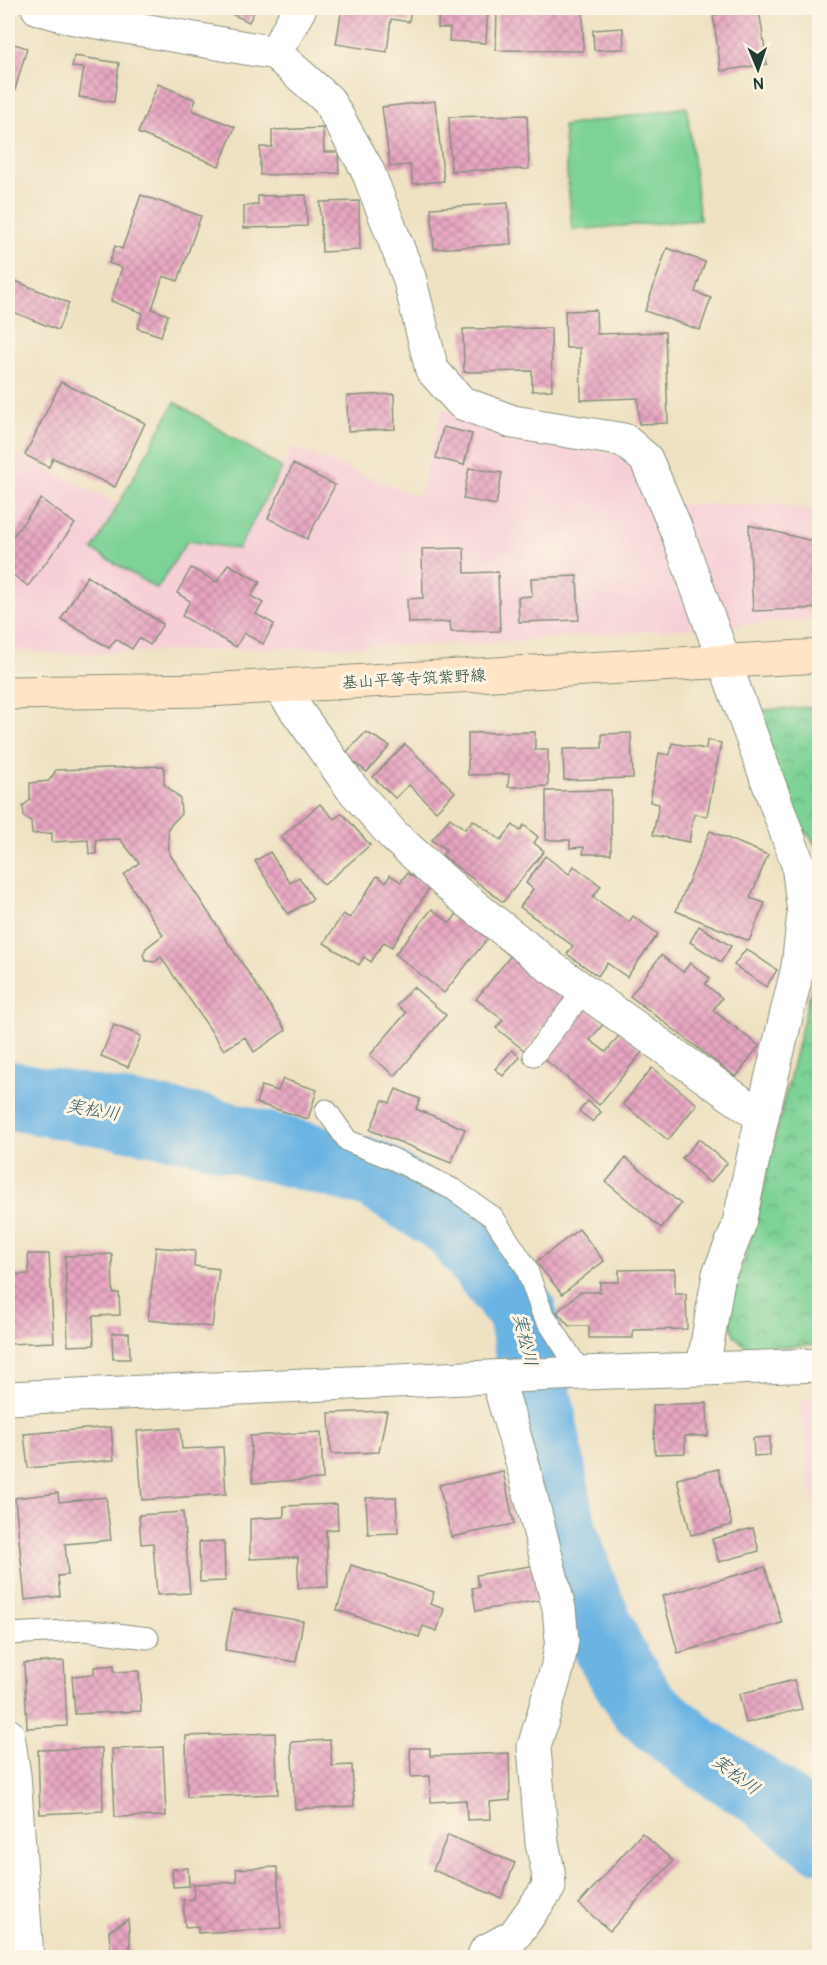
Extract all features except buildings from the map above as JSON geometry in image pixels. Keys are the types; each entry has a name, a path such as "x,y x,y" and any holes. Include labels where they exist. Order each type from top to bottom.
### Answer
{"main road":[{"name":"基山平等寺筑紫野線","path":"8,693 207,690 819,656"}],"street":[{"path":"38,8 69,16 275,53 328,100 367,169 409,277 432,370 462,403 513,422 624,440 646,459 676,529 726,662 798,864 804,913 798,967 738,1228 719,1274 704,1368"},
{"path":"275,53 300,8"},
{"path":"279,686 351,787 394,837 459,894 552,968 762,1117"},
{"path":"8,1398 819,1365"},
{"path":"483,1958 486,1951 514,1936 549,1887 542,1843 534,1747 557,1669 562,1640 559,1608 524,1465 497,1377"},
{"path":"8,1735 14,1775 27,1958"}],"lane":[{"path":"534,1055 584,991"},
{"path":"326,1110 348,1141 393,1159 454,1190 493,1217 526,1267 542,1312 581,1373"},
{"path":"8,1634 85,1630 148,1638"}],"shaded area":[{"path":"442,408 526,439 629,456 656,504 784,505 819,513 819,619 480,643 65,654 8,649 8,450 119,504 94,550 187,541 238,549 293,447 419,497"},
{"path":"820,1399 819,1551 800,1400"}],"green space":[{"path":"687,107 700,220 572,230 563,126"},
{"path":"175,402 282,468 238,549 187,541 157,589 93,550"},
{"path":"819,706 819,850 810,837 784,811 757,720 765,710"},
{"path":"819,955 819,1345 747,1348 734,1335 727,1314 752,1235"}],"waterway":[{"name":"実松川","path":"8,1095 200,1129 373,1174 453,1224 522,1312 562,1528 584,1592 612,1656 644,1707 698,1751 767,1795 820,1838"}]}
